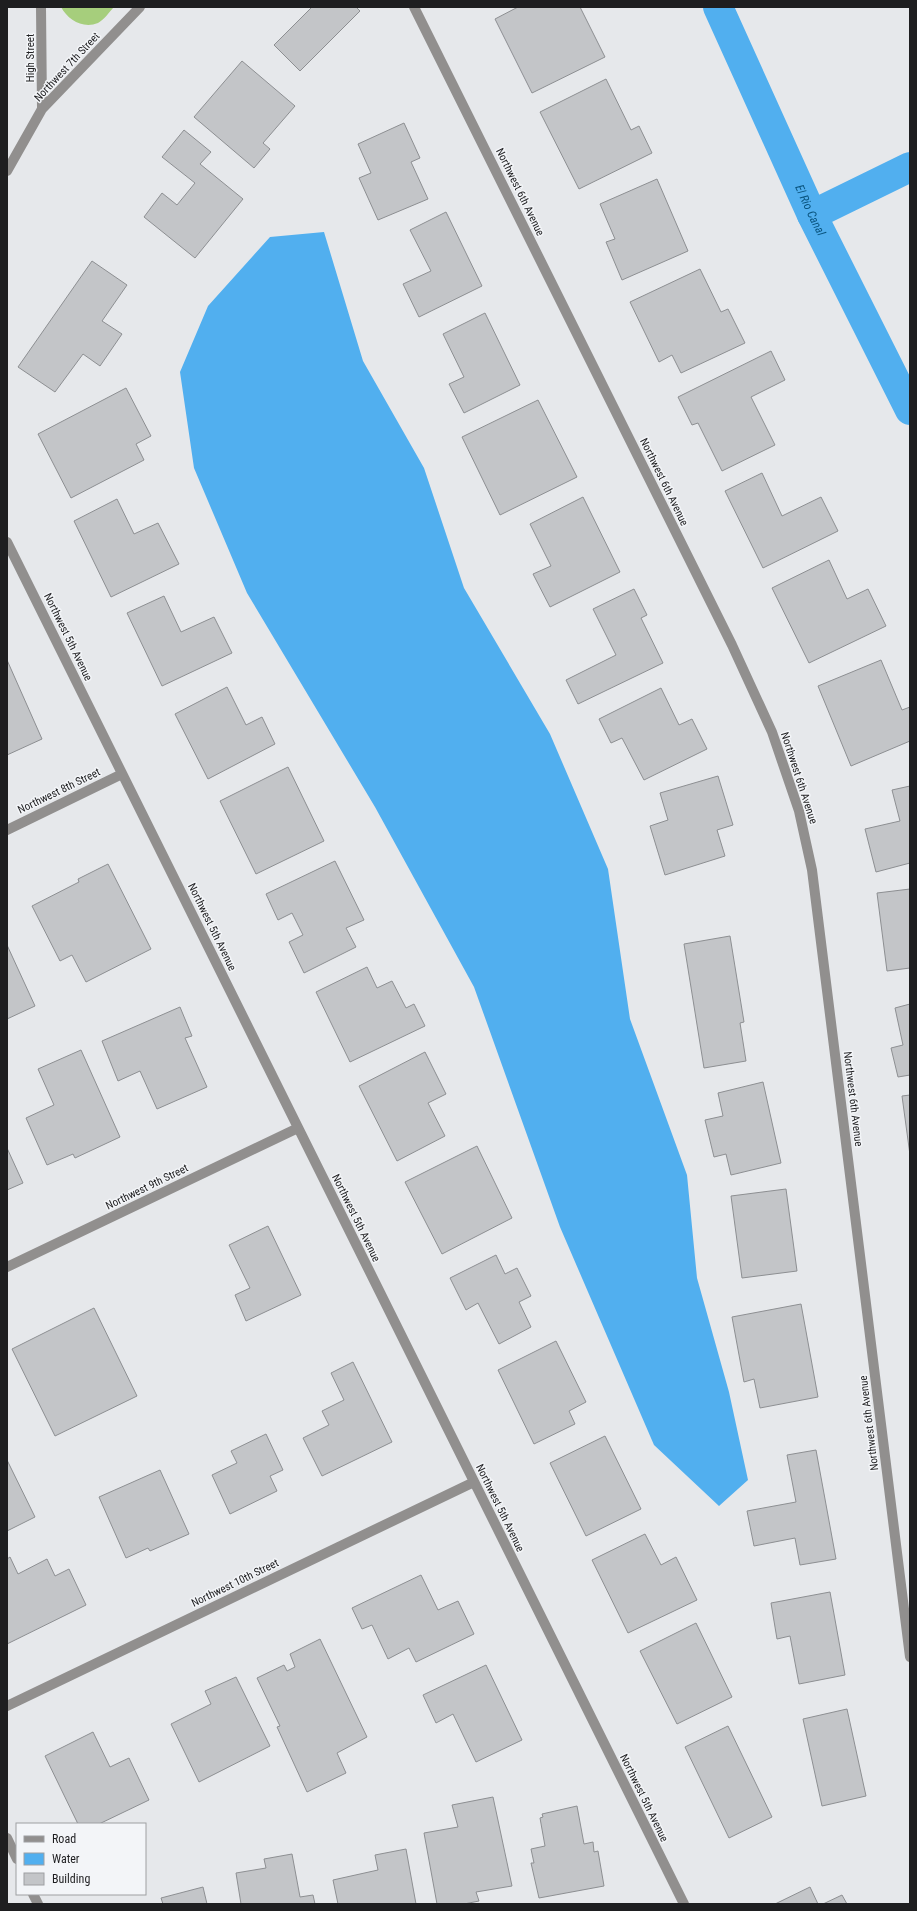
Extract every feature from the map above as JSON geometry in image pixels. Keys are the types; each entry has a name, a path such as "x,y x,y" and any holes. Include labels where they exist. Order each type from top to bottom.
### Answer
{"street":[{"name":"High Street","path":"41,7 42,109"},
{"name":"Northwest 7th Street","path":"7,170 42,109 140,7"},
{"name":"Northwest 6th Avenue","path":"414,7 732,645 772,732 799,810 812,870 910,1657"},
{"name":"Northwest 5th Avenue","path":"7,542 684,1904"},
{"name":"Northwest 8th Street","path":"7,830 122,774"},
{"name":"Northwest 9th Street","path":"7,1267 298,1128"},
{"name":"Northwest 10th Street","path":"7,1706 474,1482"},
{"path":"7,1838 16,1857"},
{"path":"34,1895 38,1904"}],"green space":[{"path":"61,7 114,7 100,22 87,25 76,22 64,12"}],"water":[{"path":"324,232 363,361 424,468 464,588 550,734 608,869 630,1019 687,1175 697,1278 729,1392 748,1480 719,1506 654,1445 560,1227 474,987 375,807 247,593 194,468 180,372 208,306 270,237"}],"building":[{"path":"312,7 356,7 360,11 300,71 274,45"},
{"path":"518,7 580,7 605,57 532,93 495,19"},
{"path":"242,61 295,106 263,143 270,149 254,168 194,117"},
{"path":"606,79 631,130 639,126 652,153 579,189 540,112"},
{"path":"404,123 420,158 411,162 428,199 378,220 359,178 371,173 358,144"},
{"path":"184,130 211,152 200,164 243,199 195,258 144,217 162,193 177,205 195,183 162,157"},
{"path":"657,179 688,251 622,280 606,242 615,239 600,204"},
{"path":"446,212 482,286 419,317 403,284 431,271 410,230"},
{"path":"92,261 127,285 102,321 122,334 100,366 83,354 55,392 18,367"},
{"path":"700,269 721,312 728,309 745,343 681,373 672,355 659,362 630,302"},
{"path":"485,313 520,385 464,413 449,384 464,377 443,334"},
{"path":"771,351 785,380 751,397 775,445 722,471 698,423 692,425 678,397"},
{"path":"126,388 151,436 136,444 144,460 71,498 38,434"},
{"path":"538,400 577,477 500,515 462,437"},
{"path":"762,473 782,516 821,497 838,531 763,568 725,491"},
{"path":"583,497 620,572 550,607 533,574 551,566 530,524"},
{"path":"117,499 134,534 158,523 179,564 111,597 74,521"},
{"path":"829,560 847,599 868,589 886,626 809,663 772,588"},
{"path":"634,589 647,615 641,618 663,663 578,704 566,680 616,655 593,609"},
{"path":"164,596 181,632 214,617 232,653 162,686 127,613"},
{"path":"7,660 42,739 7,755"},
{"path":"881,660 902,710 910,707 910,741 851,766 818,686"},
{"path":"227,687 246,725 262,717 275,744 208,779 175,714"},
{"path":"661,688 679,725 692,719 707,749 644,780 622,738 611,743 599,719"},
{"path":"288,767 324,841 256,874 220,801"},
{"path":"718,776 733,825 717,830 725,856 665,875 650,826 668,820 660,793"},
{"path":"910,786 910,863 876,872 865,829 900,821 892,790"},
{"path":"335,861 364,920 346,928 356,947 304,973 289,942 303,935 292,913 278,920 266,894"},
{"path":"108,864 151,949 86,982 72,955 60,961 32,906 79,882 78,879"},
{"path":"910,889 910,968 887,971 877,893"},
{"path":"730,936 744,1022 740,1023 746,1061 704,1068 684,944"},
{"path":"7,945 35,1006 7,1019"},
{"path":"367,967 377,988 392,981 406,1008 414,1004 425,1026 350,1062 316,992"},
{"path":"910,1004 910,1075 898,1077 891,1048 903,1045 895,1008"},
{"path":"180,1007 192,1036 185,1038 207,1087 157,1109 140,1071 118,1081 102,1041"},
{"path":"81,1050 120,1137 75,1158 73,1154 47,1165 26,1118 54,1105 38,1069"},
{"path":"425,1052 446,1094 428,1103 445,1136 397,1161 359,1086"},
{"path":"763,1082 781,1163 731,1175 726,1154 714,1157 705,1120 723,1116 718,1093"},
{"path":"910,1095 910,1155 902,1096"},
{"path":"477,1146 512,1218 442,1254 405,1182"},
{"path":"7,1148 23,1183 7,1190"},
{"path":"786,1189 797,1271 742,1278 731,1196"},
{"path":"268,1226 301,1295 246,1321 235,1295 250,1288 229,1245"},
{"path":"496,1255 505,1274 517,1268 531,1296 519,1302 531,1327 499,1344 478,1303 466,1310 450,1278"},
{"path":"801,1304 818,1397 760,1408 754,1379 744,1382 732,1317"},
{"path":"94,1308 137,1396 55,1436 12,1349"},
{"path":"556,1341 586,1402 569,1411 575,1424 534,1444 498,1370"},
{"path":"353,1362 392,1442 322,1476 303,1438 329,1425 322,1411 344,1400 331,1373"},
{"path":"266,1434 283,1470 270,1476 277,1491 230,1514 212,1475 237,1463 231,1451"},
{"path":"605,1436 641,1509 586,1536 550,1463"},
{"path":"816,1450 836,1559 800,1565 795,1538 754,1546 747,1511 796,1502 787,1455"},
{"path":"7,1460 35,1517 7,1531"},
{"path":"160,1470 189,1534 150,1551 148,1548 126,1558 99,1497"},
{"path":"645,1534 661,1565 676,1557 697,1600 628,1633 592,1560"},
{"path":"10,1557 18,1574 47,1559 55,1576 69,1569 86,1605 7,1644 7,1559"},
{"path":"421,1575 438,1610 458,1601 474,1634 416,1662 409,1648 388,1659 372,1625 362,1629 352,1608"},
{"path":"830,1592 845,1675 799,1684 790,1636 777,1639 771,1603"},
{"path":"696,1623 732,1697 677,1724 640,1651"},
{"path":"320,1639 367,1737 337,1753 346,1773 307,1792 277,1727 280,1726 257,1678 284,1665 287,1671 295,1667 290,1654"},
{"path":"486,1665 522,1740 476,1762 453,1714 436,1723 423,1695"},
{"path":"236,1677 270,1746 199,1782 171,1724 211,1704 205,1691"},
{"path":"847,1709 866,1796 822,1806 803,1719"},
{"path":"728,1726 772,1817 729,1838 685,1747"},
{"path":"93,1732 110,1767 129,1758 149,1800 101,1823 78,1823 45,1756"},
{"path":"493,1797 512,1886 476,1892 479,1901 464,1904 437,1904 424,1833 458,1827 452,1805"},
{"path":"577,1806 584,1844 593,1842 594,1852 598,1851 604,1886 539,1898 531,1863 534,1863 531,1849 545,1846 540,1818 543,1817 542,1814"},
{"path":"406,1849 416,1904 338,1904 333,1880 378,1870 375,1855"},
{"path":"292,1854 300,1897 313,1895 315,1904 241,1904 236,1873 266,1868 264,1859"},
{"path":"203,1887 207,1904 163,1904 161,1898"},
{"path":"810,1887 818,1904 775,1904"},
{"path":"842,1895 847,1904 823,1904"}],"waterway":[{"name":"El Rio Canal","path":"718,7 812,215 910,410"},
{"path":"812,215 910,167"}]}
